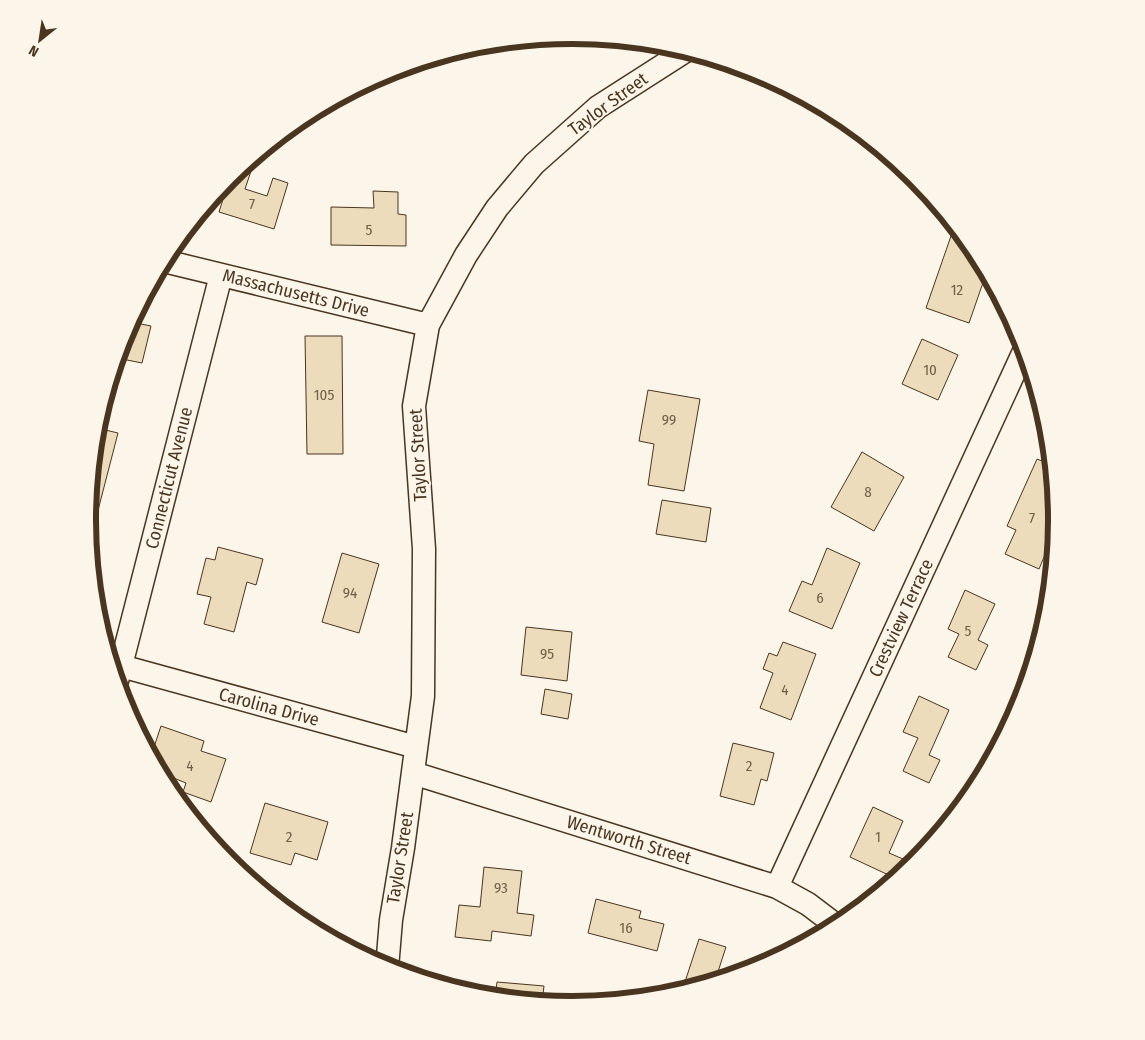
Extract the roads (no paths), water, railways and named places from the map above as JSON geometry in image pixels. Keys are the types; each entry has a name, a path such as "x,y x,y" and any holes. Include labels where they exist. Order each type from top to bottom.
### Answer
{"street":[{"name":"Taylor Street","path":"388,959 391,920 423,696 424,549 414,406 428,325 466,255 492,215 534,164 598,107 678,56"},
{"name":"Massachusetts Drive","path":"172,263 428,325"},
{"name":"Connecticut Avenue","path":"120,668 221,275"},
{"name":"Crestview Terrace","path":"777,887 1020,359"},
{"name":"Carolina Drive","path":"123,675 416,747"},
{"name":"Wentworth Street","path":"413,773 777,887 808,904 829,921"}]}
